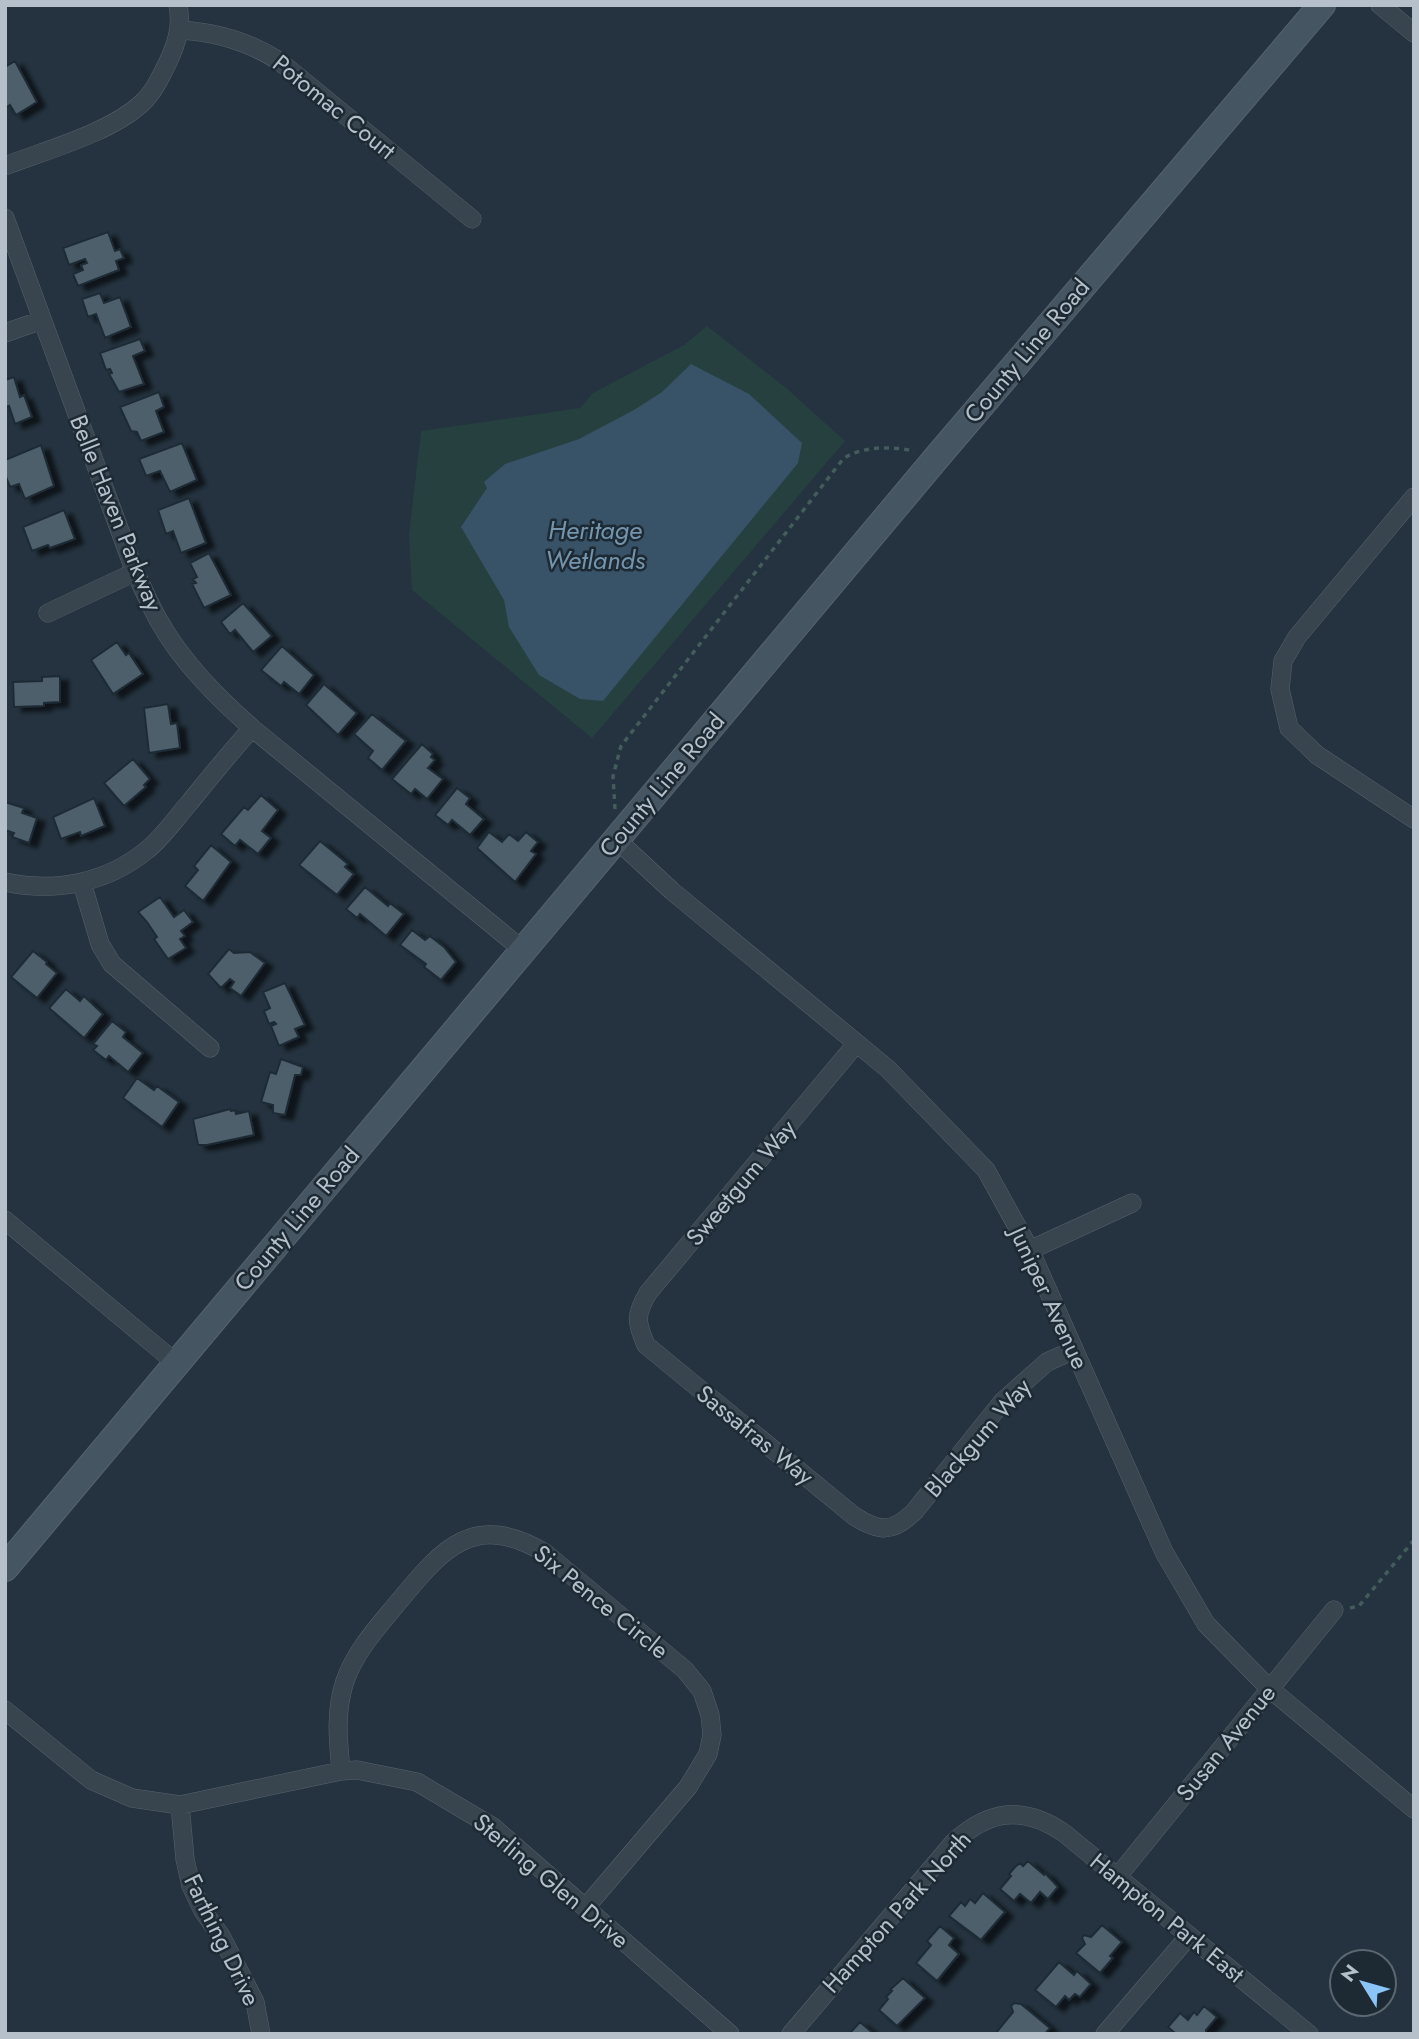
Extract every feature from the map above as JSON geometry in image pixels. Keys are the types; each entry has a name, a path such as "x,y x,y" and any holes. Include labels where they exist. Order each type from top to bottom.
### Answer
{"main road":[{"name":"County Line Road","path":"5,1568 938,456 1322,5"}],"street":[{"path":"5,166 104,127 143,102 158,82 178,43 178,5"},
{"path":"1380,5 1414,33"},
{"name":"Potomac Court","path":"179,30 197,31 258,47 279,61 472,219"},
{"name":"Belle Haven Parkway","path":"5,218 135,572 160,622 189,664 228,707 252,728 523,950"},
{"path":"5,332 42,320"},
{"path":"1414,496 1297,637 1283,661 1280,689 1289,727 1317,755 1414,819"},
{"path":"48,613 135,572"},
{"path":"5,882 59,886 82,883 118,868 147,850 252,728"},
{"name":"Juniper Avenue","path":"616,839 673,891 888,1069 986,1170 1030,1250 1164,1552 1206,1624 1269,1688 1414,1809"},
{"path":"82,883 100,944 112,964 210,1048"},
{"name":"Sweetgum Way","path":"638,1326 639,1308 648,1293 856,1044"},
{"path":"1030,1250 1132,1203"},
{"path":"5,1220 176,1363"},
{"name":"Sassafras Way","path":"638,1326 646,1345 661,1359 853,1516 868,1525 885,1529"},
{"name":"Blackgum Way","path":"885,1529 902,1524 914,1512 1003,1402 1046,1362 1073,1350"},
{"name":"Six Pence Circle","path":"341,1771 337,1736 338,1708 351,1668 373,1632 431,1562 447,1548 485,1534 507,1536 526,1542 545,1553 685,1670 702,1690 710,1715 712,1735 708,1754 688,1787 586,1907"},
{"name":"Susan Avenue","path":"1118,1876 1334,1610"},
{"name":"Sterling Glen Drive","path":"5,1710 92,1780 132,1798 180,1805 341,1771 357,1770 417,1782 493,1827 730,2034"},
{"name":"Farthing Drive","path":"180,1805 185,1858 191,1886 256,2002 261,2034"},
{"name":"Hampton Park East","path":"1018,1814 1044,1821 1056,1828 1309,2034"},
{"name":"Hampton Park North","path":"791,2034 954,1842 984,1820 1018,1814"},
{"path":"1105,2034 1189,1936"}],"path":[{"path":"616,839 613,776 621,747 843,459 860,451 904,449 938,456"},
{"path":"1334,1610 1359,1606 1414,1540"}],"green space":[{"name":"Heritage Wetlands","path":"707,326 786,388 845,441 592,738 412,590 409,535 421,431 580,408 593,393 684,345"}],"water":[{"name":"Heritage Wetlands","path":"691,364 749,394 802,443 798,463 603,701 580,699 539,675 509,627 504,600 461,527 487,488 484,482 505,464 579,439 634,410 662,392"}],"building":[{"path":"15,61 37,102 16,115 10,105 7,107 5,104 5,67"},
{"path":"108,232 115,251 120,249 124,258 116,261 119,270 78,286 73,274 83,270 81,265 87,263 85,259 69,265 63,248"},
{"path":"100,293 104,303 120,297 131,327 105,338 96,314 88,317 82,299"},
{"path":"140,339 145,351 133,356 144,384 119,392 100,353"},
{"path":"14,377 20,397 24,395 32,417 15,424 9,406 5,407 5,380"},
{"path":"159,392 164,407 156,411 164,432 141,441 137,432 131,431 120,407"},
{"path":"182,443 197,480 170,492 160,471 146,476 139,459"},
{"path":"41,445 54,486 25,499 19,484 10,487 5,474 5,460"},
{"path":"189,498 206,543 181,553 173,531 166,534 158,510"},
{"path":"64,510 75,539 32,551 23,527"},
{"path":"209,553 231,595 204,608 192,584 196,583 193,579 197,577 190,563"},
{"path":"243,603 272,636 253,652 235,630 230,634 221,622"},
{"path":"117,642 126,655 129,653 143,674 113,694 91,660"},
{"path":"282,646 314,675 299,694 284,682 281,686 261,670"},
{"path":"60,676 60,702 44,703 44,706 14,707 13,682 42,681 42,677"},
{"path":"324,684 357,713 338,735 306,705"},
{"path":"168,704 171,724 177,723 180,748 149,753 144,708"},
{"path":"372,714 406,741 382,770 368,758 373,751 354,734"},
{"path":"422,744 433,754 431,757 435,760 428,768 443,779 427,799 415,789 411,794 392,779"},
{"path":"133,759 150,779 144,785 146,787 124,806 104,783"},
{"path":"457,788 470,798 466,804 484,819 470,835 452,820 448,825 435,815"},
{"path":"261,795 278,810 262,831 271,838 258,854 240,840 235,846 221,834 244,807 248,810"},
{"path":"94,798 105,826 81,836 80,832 61,839 53,817"},
{"path":"5,802 24,808 22,813 37,818 29,843 12,837 14,833 5,830"},
{"path":"489,832 502,842 509,834 518,841 526,832 538,842 531,851 536,854 515,882 477,848"},
{"path":"320,841 348,864 345,867 354,874 337,895 299,865"},
{"path":"211,845 231,862 203,901 185,886 198,870 194,866"},
{"path":"365,887 388,906 390,903 404,914 386,936 360,914 357,918 346,909"},
{"path":"160,897 174,917 184,910 193,922 181,931 185,936 180,939 186,948 168,959 154,939 157,937 138,912"},
{"path":"412,930 425,940 430,936 444,947 456,962 441,980 424,967 426,964 400,945"},
{"path":"229,949 234,953 250,952 265,963 241,996 230,988 234,982 230,979 221,988 208,974"},
{"path":"33,951 57,973 37,998 11,977"},
{"path":"285,983 305,1025 295,1029 299,1037 279,1046 271,1026 276,1024 269,1024 264,1011 270,1008 263,992"},
{"path":"66,989 80,1001 84,996 103,1014 84,1038 49,1008"},
{"path":"112,1021 126,1032 123,1037 143,1053 128,1072 109,1056 106,1060 93,1050 97,1046 93,1044"},
{"path":"281,1059 303,1067 301,1075 295,1075 285,1115 273,1113 273,1105 261,1102 270,1072 276,1074"},
{"path":"137,1078 154,1090 157,1086 179,1102 162,1127 123,1098"},
{"path":"235,1110 236,1114 249,1111 254,1135 198,1145 193,1119"},
{"path":"1028,1861 1058,1887 1048,1899 1040,1892 1031,1903 1020,1894 1014,1901 1000,1889 1015,1867 1020,1863 1023,1866"},
{"path":"983,1893 1005,1912 981,1940 949,1916 961,1902 965,1906 970,1899 975,1903"},
{"path":"1102,1925 1122,1942 1100,1973 1076,1953 1085,1944 1082,1938 1084,1935 1091,1937"},
{"path":"940,1926 954,1938 949,1945 959,1954 937,1981 916,1963 931,1945 927,1941"},
{"path":"1059,1962 1074,1975 1077,1971 1091,1984 1080,1997 1075,1994 1069,2000 1065,1996 1056,2007 1035,1990"},
{"path":"903,1978 925,1998 897,2026 879,2010 888,1999 886,1997 892,1991 890,1990"},
{"path":"1014,2003 1021,2004 1050,2028 1045,2034 995,2034 1013,2012 1011,2006"},
{"path":"1204,2006 1217,2017 1206,2030 1206,2034 1176,2034 1168,2027 1180,2013 1188,2020 1194,2012 1197,2015"},
{"path":"860,2022 874,2034 849,2034"}]}
